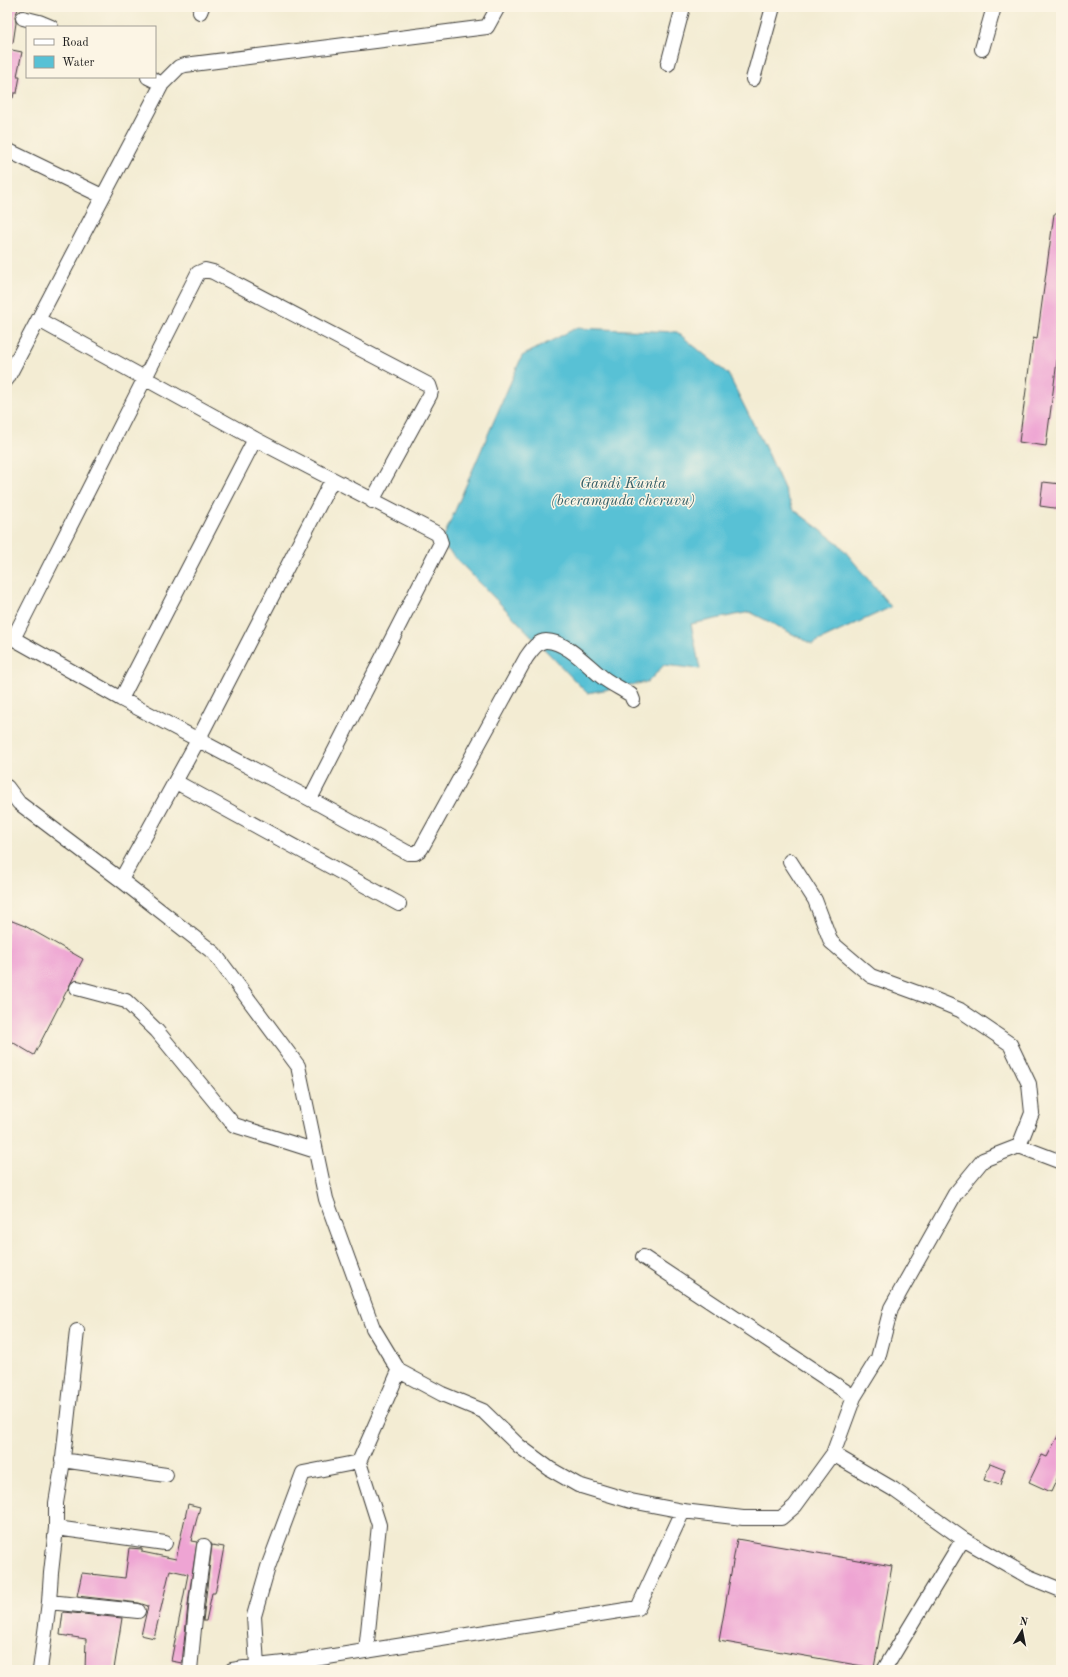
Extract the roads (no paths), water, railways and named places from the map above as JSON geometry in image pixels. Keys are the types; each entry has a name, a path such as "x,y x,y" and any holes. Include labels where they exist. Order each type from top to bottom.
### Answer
{"street":[{"path":"7,379 162,84 179,67 185,65 487,27 498,7"},
{"path":"668,64 683,7"},
{"path":"753,79 773,7"},
{"path":"982,49 994,7"},
{"path":"23,18 49,26"},
{"path":"150,78 162,84"},
{"path":"7,150 102,196"},
{"path":"372,500 430,395 431,391 429,385 213,272 205,270 198,273 10,637 120,699 310,799 408,853 415,853 421,849 534,646 540,642 555,642 587,663 603,678 631,695 633,700"},
{"path":"39,320 255,439 438,534 441,543 310,799"},
{"path":"120,699 255,439"},
{"path":"121,880 176,782 332,480"},
{"path":"176,782 399,904"},
{"path":"7,787 19,803 121,880 214,954 298,1066 326,1199 373,1328 399,1371 442,1394 483,1411 519,1446 550,1469 578,1485 631,1501 683,1511 743,1518 781,1518 795,1506 833,1454 854,1398 878,1358 891,1308 955,1194 983,1160 1019,1146 1061,1162"},
{"path":"790,861 815,900 831,942 871,976 960,1010 1010,1044 1028,1084 1032,1113 1019,1146"},
{"path":"77,988 126,1001 157,1030 234,1125 316,1151"},
{"path":"643,1258 854,1398"},
{"path":"40,1670 49,1602 56,1528 56,1503 77,1331"},
{"path":"366,1651 379,1525 359,1462 399,1371"},
{"path":"833,1454 893,1489 963,1539 1029,1577 1061,1590"},
{"path":"62,1460 166,1475"},
{"path":"257,1666 254,1616 268,1567 303,1473 359,1462"},
{"path":"232,1670 257,1666 301,1666 366,1651 638,1608 683,1511"},
{"path":"56,1528 165,1543"},
{"path":"884,1670 963,1539"},
{"path":"190,1670 197,1597 204,1546"},
{"path":"49,1602 138,1611"}],"water":[{"name":"Gandi Kunta (beeramguda cheruvu)","path":"576,328 677,332 728,374 769,455 793,509 839,544 891,607 812,644 750,612 691,624 700,669 664,665 648,682 587,693 441,543 522,356"}]}
